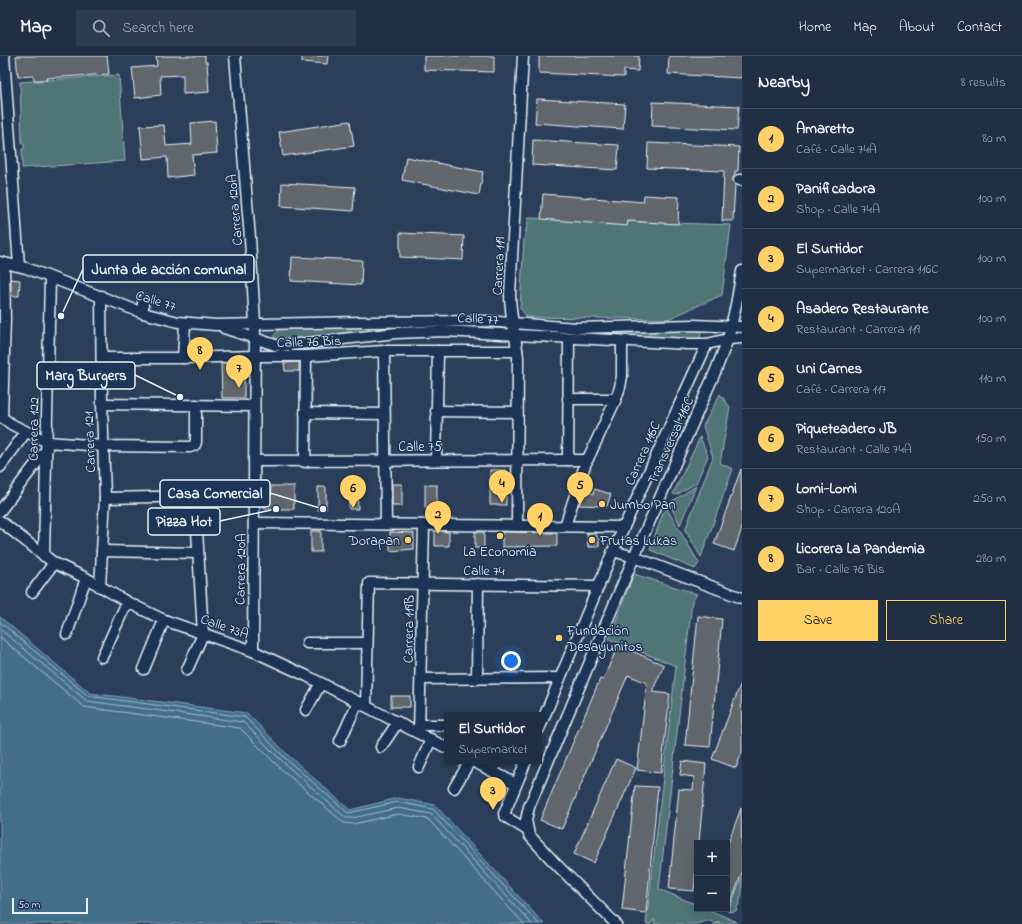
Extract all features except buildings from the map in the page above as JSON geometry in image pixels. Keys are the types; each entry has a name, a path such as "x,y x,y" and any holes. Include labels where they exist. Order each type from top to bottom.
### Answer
{"street":[{"path":"4,56 19,266"},
{"name":"Carrera 120A","path":"235,56 252,266 255,324 253,651"},
{"name":"Carrera 119","path":"517,526 518,351 510,303 510,294 523,56"},
{"path":"2,262 1,417 47,445 190,447 195,446 196,442 196,405"},
{"name":"Calle 77","path":"2,262 19,266 144,313 185,323 216,325 486,321 576,328 674,325 742,326"},
{"path":"731,326 742,271"},
{"name":"Carrera 122","path":"44,556 50,278"},
{"name":"Carrera 121","path":"100,587 105,498 101,296"},
{"path":"143,300 144,313"},
{"path":"183,358 185,323"},
{"name":"Calle 77","path":"216,325 275,346 396,333 456,331 622,341 707,344 728,339 742,338"},
{"name":"Transversal 116C","path":"527,830 526,820 529,807 634,556 716,370 728,339 731,326"},
{"path":"396,333 396,351"},
{"path":"568,460 569,338"},
{"path":"565,526 587,460 616,399 622,376 622,341"},
{"path":"322,342 322,356"},
{"name":"Carrera 116C","path":"542,722 624,527 707,344"},
{"path":"384,351 386,524"},
{"name":"Calle 76 Bis","path":"102,358 322,356 384,351 518,351"},
{"path":"436,460 438,351"},
{"path":"305,462 306,356"},
{"path":"568,400 616,399"},
{"path":"102,404 254,406"},
{"path":"436,411 518,412"},
{"path":"305,413 384,414"},
{"path":"0,466 26,432"},
{"path":"0,511 47,445"},
{"name":"Calle 75","path":"254,461 587,460"},
{"path":"105,498 254,495"},
{"path":"188,670 203,634 197,553 195,496"},
{"name":"Calle 73A","path":"0,521 54,563 86,578 127,602 164,620 253,651 398,722 419,729 431,740 444,746"},
{"path":"254,523 624,527"},
{"name":"Carrera 119B","path":"419,729 424,525"},
{"path":"102,551 197,553"},
{"path":"614,551 634,556 742,598"},
{"path":"32,592 54,563"},
{"path":"67,634 86,578"},
{"name":"Calle 74","path":"367,643 369,583 599,586"},
{"path":"477,679 478,584"},
{"path":"102,656 127,602"},
{"path":"144,669 164,620"},
{"path":"307,643 367,643 362,704 340,741"},
{"path":"420,679 560,678"},
{"path":"306,710 321,683"},
{"path":"381,747 398,722"},
{"path":"419,729 444,725"},
{"path":"419,766 431,740"},
{"path":"454,788 469,764"},
{"path":"477,764 516,784"},
{"path":"525,764 504,816 527,830 529,835 553,861 616,924"}],"green space":[{"path":"119,75 125,161 22,168 22,149 24,149 24,144 22,143 20,82"},
{"path":"529,218 731,225 722,295 668,319 527,317 520,308 524,238"},
{"path":"371,326 417,327 278,343 275,340 274,335 282,328"},
{"path":"532,329 612,334 701,330 700,340 585,335"},
{"path":"720,394 730,407 720,463 733,469 701,557 685,530 713,457 703,426"},
{"path":"700,437 708,456 696,483 676,495 673,494"},
{"path":"696,486 680,525 672,509 671,502"},
{"path":"667,509 699,563 695,569 650,550 663,513"},
{"path":"634,574 697,594 692,602 659,889 694,904 694,912 714,912 737,922 733,922 732,924 712,924 720,922 707,921 696,924 654,924 655,920 653,920 651,924 646,924 676,666 609,639"},
{"path":"742,877 742,895 736,911 730,912 730,907"}],"water":[{"path":"0,617 90,693 247,713 289,756 350,810 398,798 435,805 544,924 0,924"}],"place":[{"name":"Junta de acción comunal","path":"61,316"},
{"name":"Licorera La Pandemia","path":"200,370"},
{"name":"Lomi-Lomi","path":"239,388"},
{"name":"Marg Burgers","path":"180,397"},
{"name":"Asadero Restaurante","path":"502,503"},
{"name":"Jumbo Pan","path":"602,504"},
{"name":"Uni Carnes","path":"580,505"},
{"name":"Piqueteadero JB","path":"353,508"},
{"name":"Pizza Hot","path":"276,509"},
{"name":"Casa Comercial","path":"323,509"},
{"name":"Panificadora","path":"438,534"},
{"name":"La Economía","path":"500,536"},
{"name":"Amaretto","path":"540,536"},
{"name":"Dorapan","path":"408,540"},
{"name":"Frutas Lukas","path":"592,540"},
{"name":"Fundación Desayunitos","path":"559,638"},
{"name":"El Surtidor","path":"493,810"}]}
